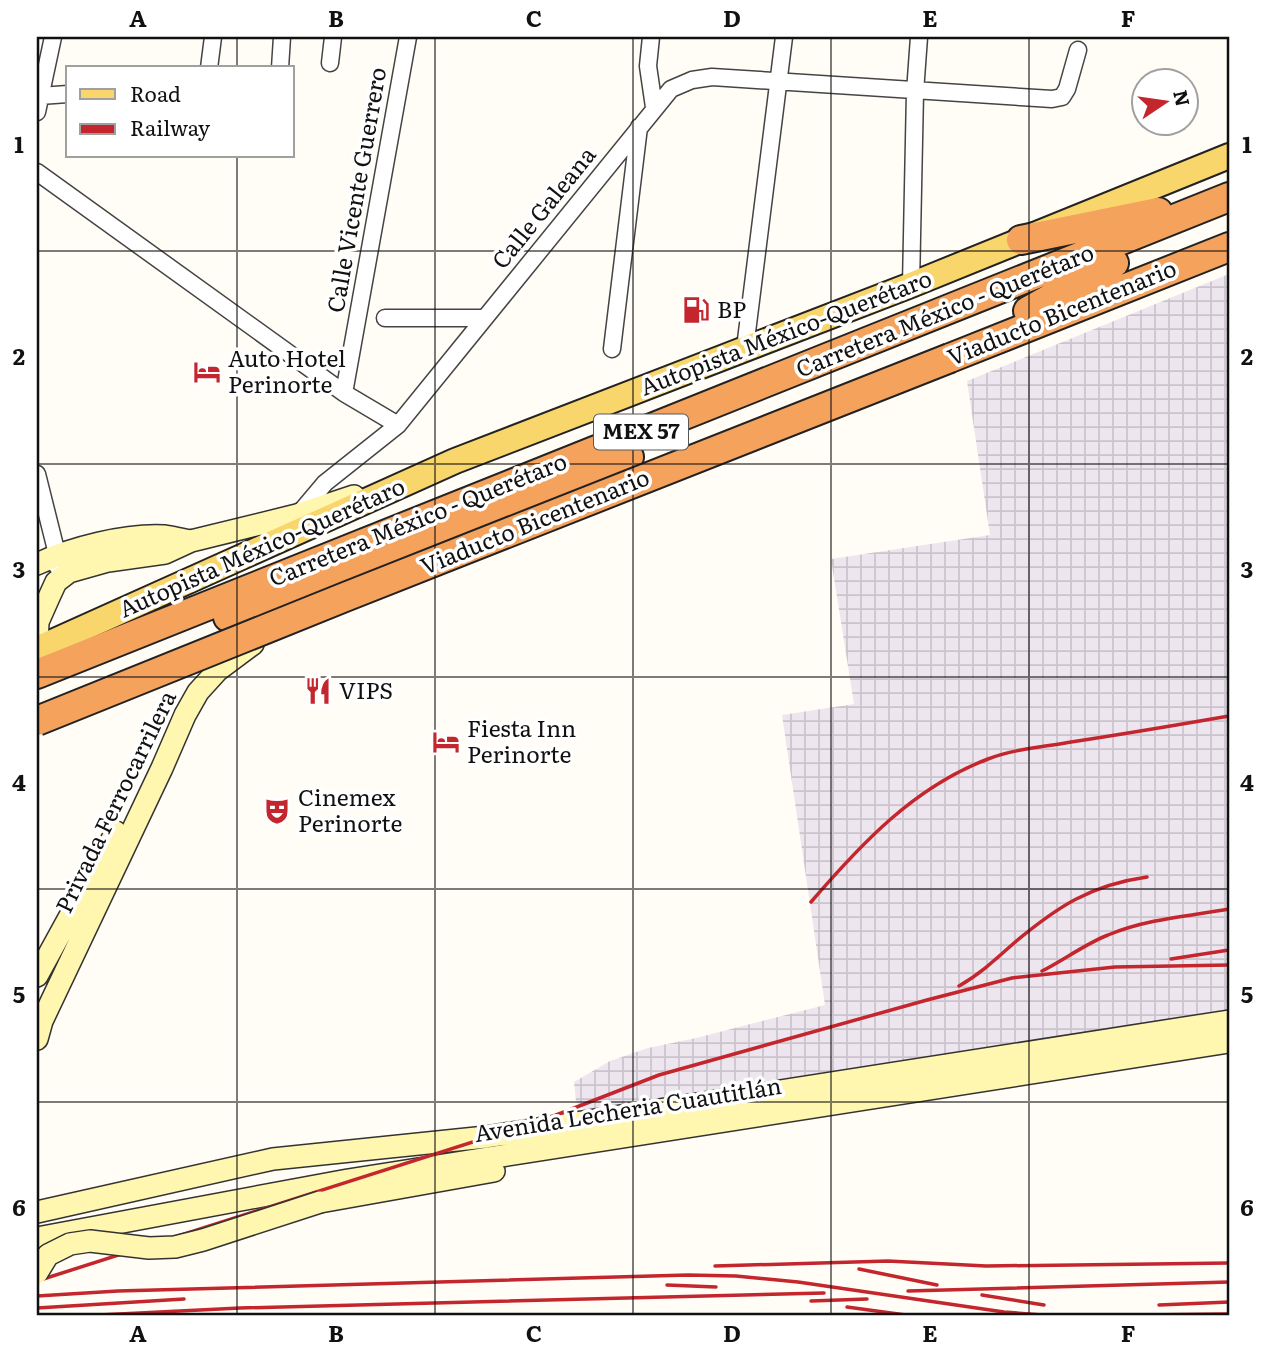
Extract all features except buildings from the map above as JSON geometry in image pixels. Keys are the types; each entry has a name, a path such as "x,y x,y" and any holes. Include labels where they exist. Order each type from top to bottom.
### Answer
{"highway":[{"path":"1021,240 1229,197"},
{"name":"Carretera México - Querétaro","path":"42,655 1229,197"},
{"name":"Carretera México - Querétaro","path":"42,655 353,568 1229,216"},
{"name":"Viaducto Bicentenario","path":"37,721 345,597 890,385 1229,247"},
{"path":"890,385 1114,263"},
{"path":"353,568 626,496"}],"main road":[{"name":"Autopista México-Querétaro","path":"42,655 293,526 911,285 1229,156"},
{"path":"37,734 253,644 502,548 890,385 1229,255"},
{"path":"42,655 57,582 69,572 108,561 165,553 191,541 293,526"},
{"path":"37,564 57,554 123,539 164,536 191,541"},
{"name":"Privada Ferrocarrilera","path":"37,1039 42,1021 163,768 185,715 198,692 218,670 253,644"},
{"path":"39,960 128,810 163,768"},
{"name":"Avenida Lecheria Cuautitlán","path":"37,1212 273,1159 486,1137 1229,1021"},
{"name":"Avenida Lecheria Cuautitlán","path":"37,1238 348,1180 1229,1042"},
{"path":"37,1273 48,1255 70,1244 90,1241 149,1248 175,1247 320,1202 500,1170 555,1149"}],"street":[{"path":"38,104 53,37"},
{"path":"209,66 213,37"},
{"path":"280,66 282,37"},
{"path":"330,64 332,37"},
{"name":"Calle Vicente Guerrero","path":"344,393 408,37"},
{"path":"651,37 648,66 654,107"},
{"path":"744,348 784,37"},
{"path":"911,285 915,92 919,37"},
{"name":"Calle Galeana","path":"293,526 325,483 398,425 671,89 692,80 712,77 1052,99 1062,96 1067,89 1078,50"},
{"path":"38,104 66,95"},
{"path":"612,349 639,127"},
{"path":"37,172 344,393 398,425"},
{"path":"385,318 484,318"},
{"path":"37,474 57,554 57,582"}],"shaded area":[{"path":"1229,274 1229,1014 587,1112 576,1102 574,1082 610,1061 648,1048 825,1005 782,715 854,704 831,559 990,535 967,381"}],"railway":[{"path":"811,902 849,859 890,819 936,785 961,771 988,759 1018,751 1229,716"},
{"path":"959,986 1060,908 1091,892 1147,877"},
{"path":"1042,971 1091,943 1137,925 1229,909"},
{"path":"1171,959 1229,950"},
{"path":"37,1281 551,1117 659,1075 927,1000 1012,978 1115,967 1229,965"},
{"path":"715,1266 888,1261 986,1266 1229,1263"},
{"path":"859,1269 937,1285"},
{"path":"37,1296 118,1291 688,1275 798,1282 1004,1312 1055,1316 1229,1314"},
{"path":"908,1291 1229,1282"},
{"path":"667,1285 716,1287"},
{"path":"79,1316 240,1308 824,1293"},
{"path":"982,1295 1044,1305"},
{"path":"37,1308 184,1299"},
{"path":"811,1301 867,1299"},
{"path":"1159,1305 1229,1302"},
{"path":"847,1307 913,1316"},
{"path":"714,1316 770,1316"}],"place":[{"name":"BP","path":"696,310"},
{"name":"Auto Hotel Perinorte","path":"207,372"},
{"name":"VIPS","path":"318,691"},
{"name":"Fiesta Inn Perinorte","path":"446,742"},
{"name":"Cinemex Perinorte","path":"277,811"}]}
